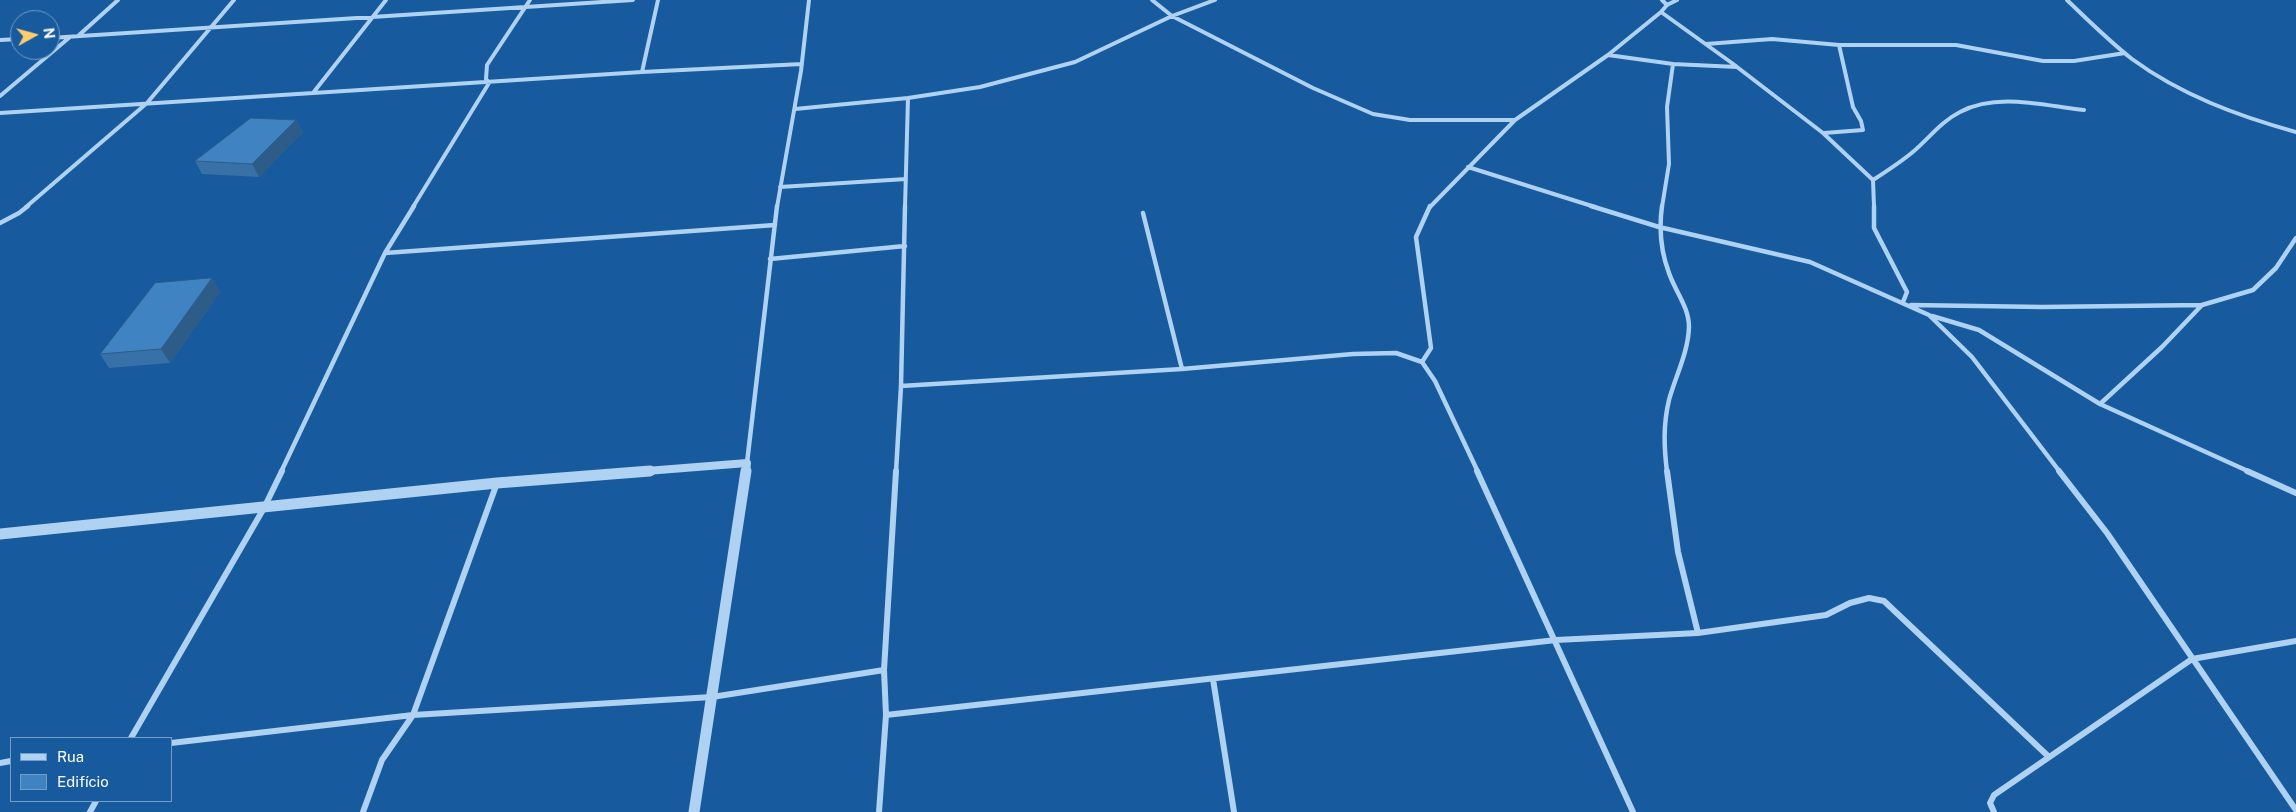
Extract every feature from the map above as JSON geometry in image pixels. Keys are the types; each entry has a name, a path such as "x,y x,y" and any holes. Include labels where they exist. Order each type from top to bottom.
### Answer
{"street":[{"path":"78,36 118,0"},
{"path":"0,223 19,213 147,103 212,28 226,7 234,0"},
{"path":"313,94 386,0"},
{"path":"490,83 486,79 488,65 530,0"},
{"path":"60,38 633,0"},
{"path":"642,72 658,0"},
{"path":"694,812 747,463 770,259 780,187 802,64 808,0"},
{"path":"1152,0 1172,16 1313,88 1373,114 1410,120 1515,120"},
{"path":"795,109 908,98 980,87 1076,62 1172,16 1215,0"},
{"path":"1662,0 1667,5"},
{"path":"1422,362 1431,348 1416,237 1430,206 1515,120 1608,55 1662,12 1667,5 1677,0"},
{"path":"2067,0 2142,66 2182,89 2256,122 2296,132"},
{"path":"1662,12 1823,133 1873,180 1874,228 1907,292 1906,298 1902,302"},
{"path":"0,96 70,37"},
{"path":"1706,44 1772,39 1838,44 1956,45 2043,61 2074,61 2125,52"},
{"path":"1823,133 1863,130 1861,121 1853,107 1838,44"},
{"path":"1608,55 1673,64 1737,67"},
{"path":"0,113 642,72 802,64"},
{"path":"1673,64 1668,106 1669,164 1659,227 1669,273 1683,302 1689,325 1684,360 1669,400 1663,438 1678,552 1698,634"},
{"path":"132,737 264,508 385,253 490,83"},
{"path":"878,812 886,715 884,670 900,386 908,98"},
{"path":"1873,180 1913,152 1941,124 1968,108 1993,104 2022,104 2084,110"},
{"path":"1468,167 1659,227 1810,262 1929,315 1978,330 2100,404 2296,493"},
{"path":"780,187 906,179"},
{"path":"1143,212 1182,368"},
{"path":"385,253 775,225"},
{"path":"1908,305 2042,307 2202,304 2253,290 2276,268 2296,238"},
{"path":"770,259 905,246"},
{"path":"2100,404 2162,347 2202,304"},
{"path":"1929,315 1972,357 2107,533 2296,810"},
{"path":"900,386 1182,368 1353,354 1396,354 1422,362 1435,381 1556,640 1633,812"},
{"path":"0,534 497,483 747,463"},
{"path":"363,812 382,760 413,715 497,483"},
{"path":"886,715 1556,640 1698,634 1826,615 1850,603 1869,598 1884,602 2050,757"},
{"path":"1994,812 1990,803 1994,795 2192,658 2296,642"},
{"path":"172,742 413,715 712,697 884,670"},
{"path":"1213,679 1234,812"}],"building":[{"path":"251,118 296,120 252,164 195,161"},
{"path":"212,278 161,349 100,354 155,283"}]}
